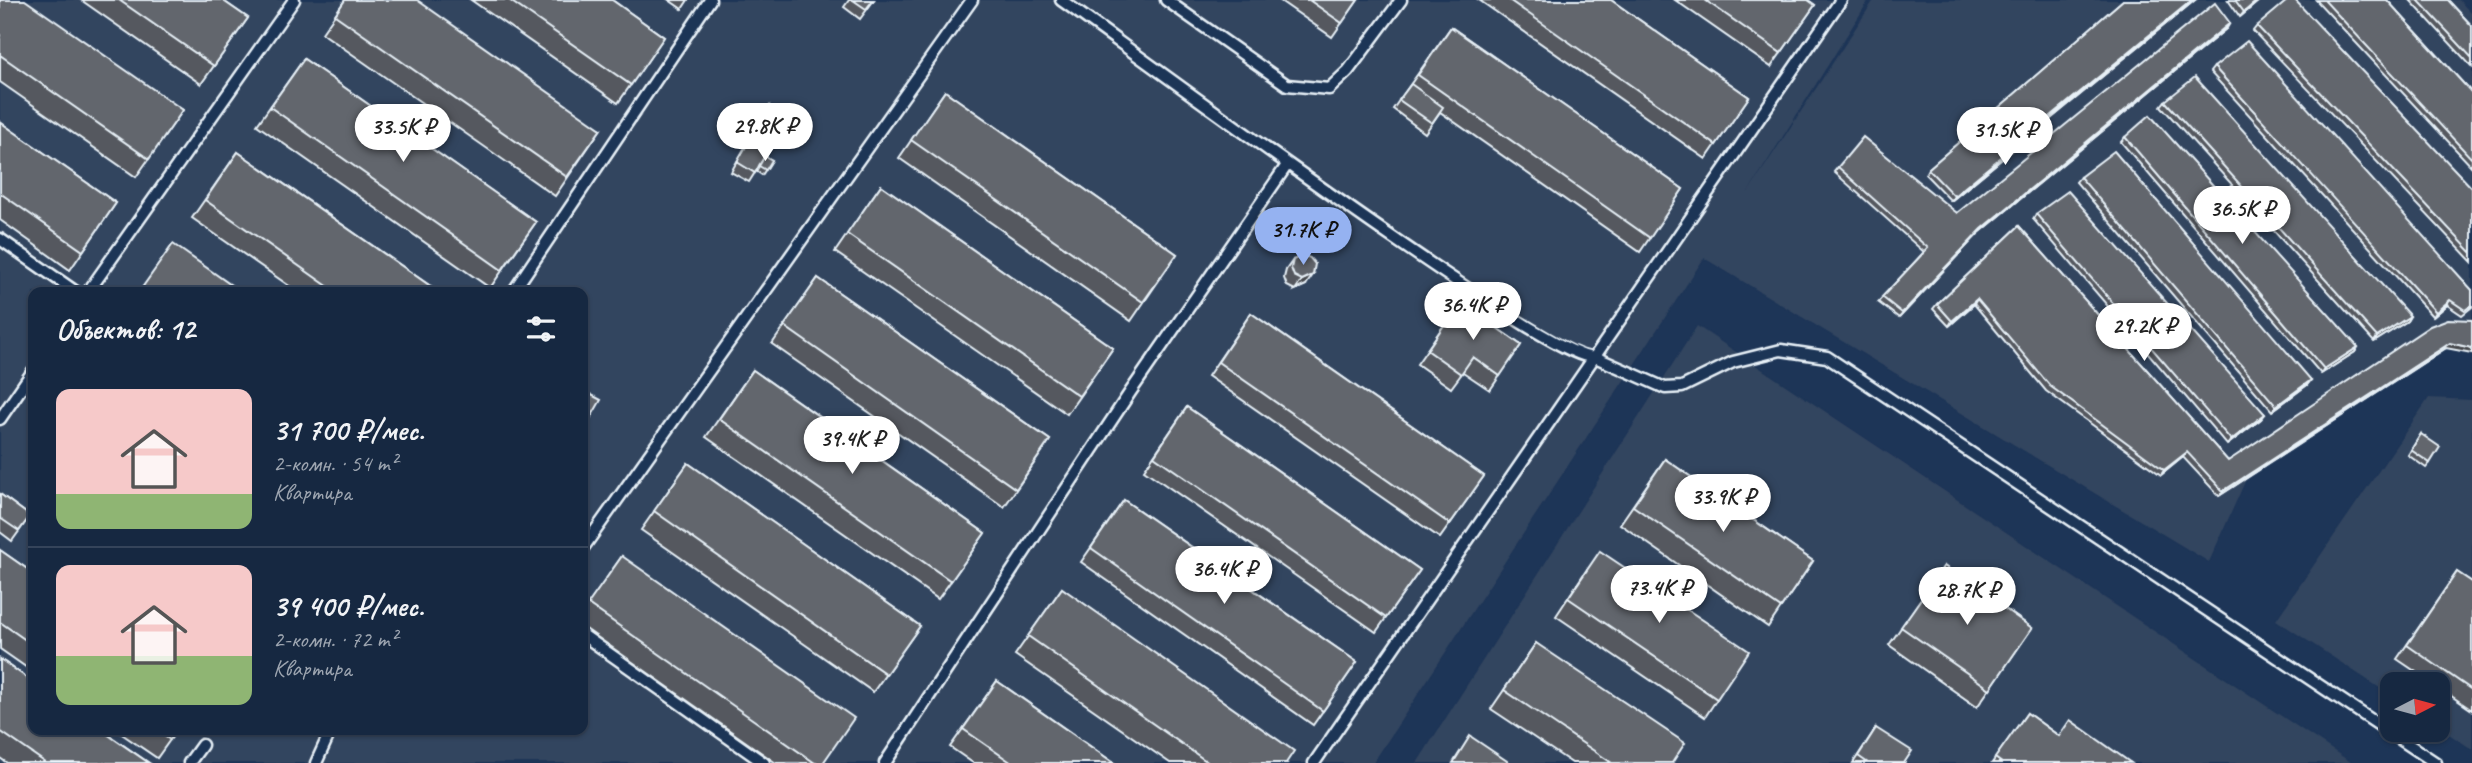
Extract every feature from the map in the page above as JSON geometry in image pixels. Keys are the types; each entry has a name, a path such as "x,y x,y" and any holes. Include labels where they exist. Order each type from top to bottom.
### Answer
{"lane":[{"path":"92,287 294,0"},
{"path":"516,287 710,0"},
{"path":"588,541 972,0"},
{"path":"1061,0 1287,165 1522,323 1575,355 1589,359 1595,357 1665,388 1682,387 1733,362 1781,350 1827,357 2436,763"},
{"path":"1166,0 1287,85 1329,89 1348,71 1401,0"},
{"path":"1314,763 1842,0"},
{"path":"885,763 1131,391 1287,165"},
{"path":"0,239 69,287"},
{"path":"0,419 28,379"},
{"path":"588,639 764,763"},
{"path":"316,763 329,735"},
{"path":"189,763 202,745"}],"shaded area":[{"path":"0,0 1869,0 1746,195 1874,0 2459,0 2472,14 2472,355 2446,348 2248,475 2209,562 1704,258 1373,763 0,763"},
{"path":"1697,326 2352,763 1417,763"},
{"path":"2429,398 2472,400 2472,749 2450,735 2450,672 2380,672 2380,688 2276,620"}],"building":[{"path":"0,0 25,0 183,110 149,159 0,55"},
{"path":"119,0 222,0 248,18 214,66"},
{"path":"345,0 417,0 601,129 567,177 335,15"},
{"path":"509,0 612,0 664,37 631,85"},
{"path":"853,0 873,0 866,9"},
{"path":"1309,0 1358,0 1342,23"},
{"path":"1509,0 1611,0 1749,97 1716,145"},
{"path":"1705,0 1808,0 1815,5 1781,53"},
{"path":"2123,0 2192,0 1954,196 1928,169"},
{"path":"2235,0 2258,0 2244,12"},
{"path":"2288,0 2295,0 2472,188 2472,253 2257,26"},
{"path":"2324,0 2387,0 2472,93 2472,159"},
{"path":"2418,0 2448,0 2472,26 2472,58"},
{"path":"2215,3 2230,23 1982,229 1902,313 1882,297 1928,248 1838,167 1863,137 1957,213"},
{"path":"1451,27 1683,189 1650,238 1418,75"},
{"path":"2247,41 2472,290 2472,305 2465,310 2450,300 2436,312 2214,67"},
{"path":"304,59 536,222 502,270 270,107"},
{"path":"2195,77 2410,316 2377,337 2165,101"},
{"path":"1411,84 1443,107 1432,123 1399,100"},
{"path":"945,91 1177,254 1143,302 911,140"},
{"path":"769,107 787,117 755,173 737,162"},
{"path":"2150,115 2358,347 2324,369 2125,137"},
{"path":"0,122 116,203 83,251 0,193"},
{"path":"2114,151 2311,380 2276,406 2080,177"},
{"path":"238,152 432,287 329,287 205,200"},
{"path":"765,156 772,160 766,170 759,166"},
{"path":"881,185 1113,348 1079,396 847,234"},
{"path":"2068,191 2265,414 2231,440 2036,214"},
{"path":"2019,226 2228,461 2430,326 2448,319 2472,320 2472,348 2450,343 2223,491 2187,452 2164,470 2050,386 1977,299 1952,321 1937,304"},
{"path":"173,244 234,287 143,287"},
{"path":"1303,255 1315,264 1313,275 1302,280 1294,276 1291,268 1293,260"},
{"path":"818,278 1050,440 1016,489 784,326"},
{"path":"1460,302 1521,345 1500,376 1473,357 1461,374 1427,350"},
{"path":"1251,313 1484,476 1450,524 1218,362"},
{"path":"753,370 985,533 951,581 719,419"},
{"path":"588,393 601,400 588,422"},
{"path":"1187,407 1420,570 1386,618 1154,456"},
{"path":"2421,434 2440,447 2430,463 2411,450"},
{"path":"1665,459 1813,561 1781,608 1633,506"},
{"path":"688,463 920,626 886,674 654,511"},
{"path":"0,494 28,515 19,531 0,518"},
{"path":"1124,500 1357,662 1323,711 1091,548"},
{"path":"0,550 28,570 28,642 0,622"},
{"path":"1600,551 1749,651 1717,699 1568,598"},
{"path":"622,556 854,718 823,763 815,763 588,604"},
{"path":"1944,566 2032,628 1990,689 1901,627"},
{"path":"2457,572 2472,582 2472,690 2450,675 2450,672 2446,672 2407,645"},
{"path":"1062,588 1294,751 1286,763 1209,763 1028,636"},
{"path":"1536,643 1685,743 1672,763 1612,763 1504,690"},
{"path":"0,659 28,679 28,735 108,735 149,763 46,763 0,731"},
{"path":"997,681 1114,763 1012,763 963,729"},
{"path":"2027,713 2059,736 2070,720 2131,763 2002,763 1995,758"},
{"path":"1876,728 1912,751 1904,763 1868,763 1858,756"},
{"path":"1470,736 1510,763 1453,763"}]}
